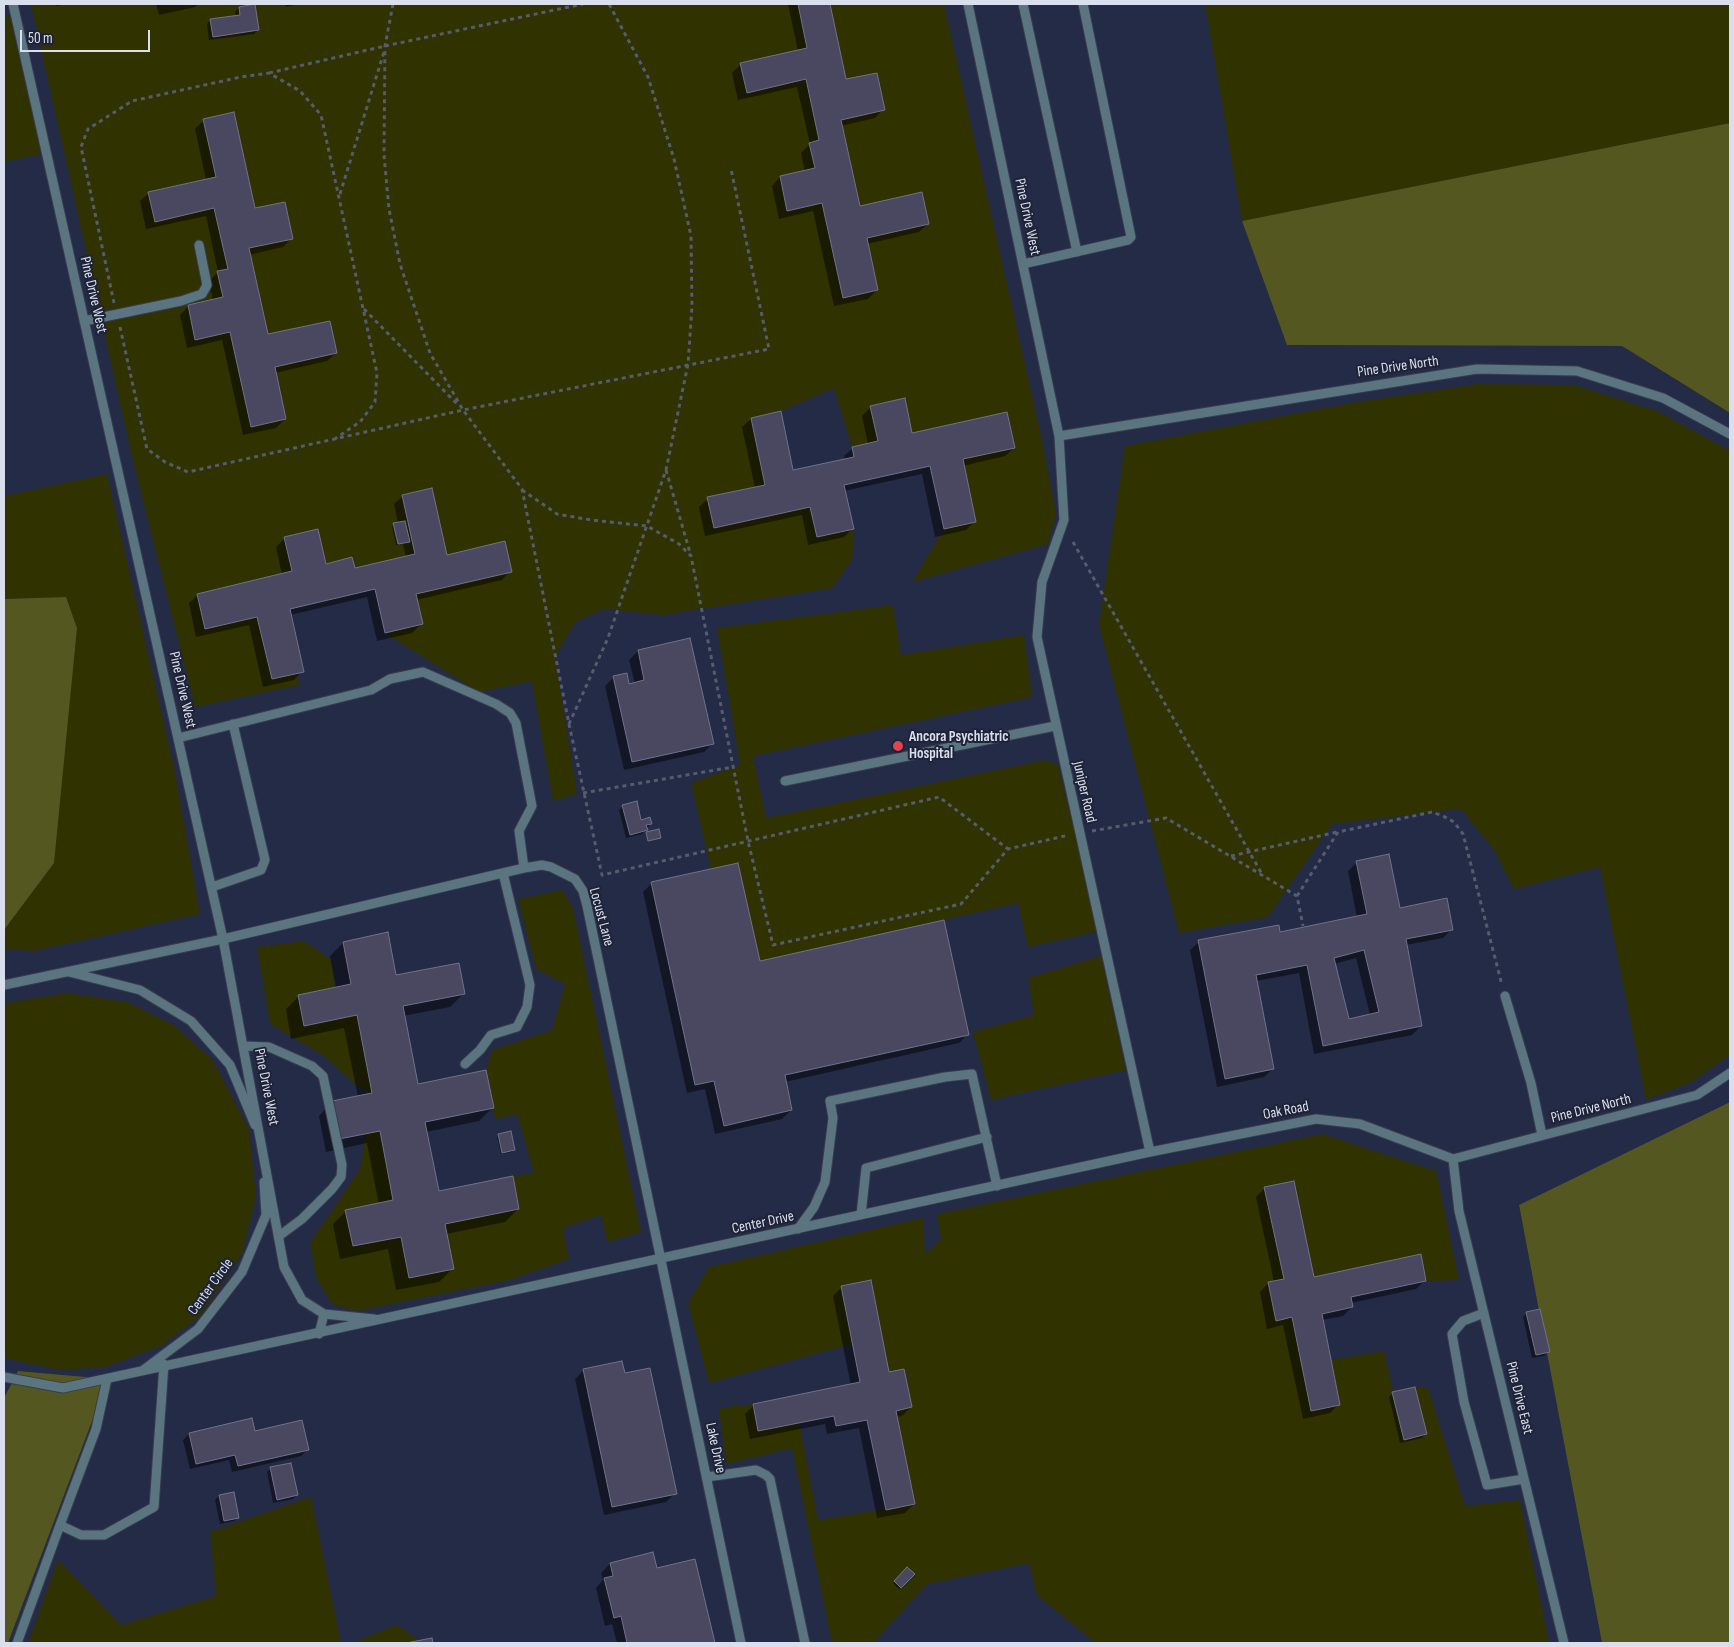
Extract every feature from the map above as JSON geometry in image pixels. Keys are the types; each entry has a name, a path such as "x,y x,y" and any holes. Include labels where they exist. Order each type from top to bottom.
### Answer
{"lane":[{"name":"Pine Drive West","path":"13,4 212,887 244,1046 284,1267 302,1300 324,1314 382,1320"},
{"name":"Pine Drive West","path":"968,4 1059,436"},
{"path":"1023,4 1077,252"},
{"path":"1023,264 1128,240 1132,234 1083,4"},
{"path":"84,321 181,301 202,294 207,285 198,245"},
{"name":"Pine Drive North","path":"1059,436 1477,369 1577,370 1663,398 1730,434"},
{"name":"Juniper Road","path":"1059,436 1064,520 1042,582 1037,637 1150,1152"},
{"path":"178,738 371,690 390,679 423,672 496,704 510,713 516,724 532,806 519,831 524,868"},
{"path":"212,887 261,870 265,860 233,724"},
{"path":"785,781 1055,726"},
{"name":"Locust Lane","path":"223,939 524,868 542,865 559,870 575,879 583,891 662,1259"},
{"path":"465,1064 480,1050 490,1035 517,1027 527,1007 530,985 504,873"},
{"name":"Center Circle","path":"4,984 223,939"},
{"name":"Center Circle","path":"65,971 140,990 191,1021 230,1065 262,1144 266,1215 242,1272 198,1329 140,1372"},
{"path":"1505,996 1531,1083 1542,1135"},
{"path":"244,1046 269,1047 312,1066 323,1076 342,1165 341,1177 332,1189 302,1219 279,1236"},
{"name":"Pine Drive North","path":"1453,1158 1697,1095 1730,1073"},
{"path":"798,1229 814,1207 825,1182 833,1118 830,1101 945,1076 972,1074 997,1186"},
{"name":"Oak Road","path":"1150,1152 1316,1119 1360,1124 1453,1158"},
{"path":"861,1215 866,1168 987,1137"},
{"name":"Center Drive","path":"382,1320 1150,1152"},
{"name":"Pine Drive East","path":"1453,1158 1460,1211 1564,1643"},
{"name":"Lake Drive","path":"662,1259 741,1643"},
{"path":"1484,1313 1463,1321 1452,1334 1464,1402 1487,1485 1524,1479"},
{"path":"319,1334 324,1314"},
{"name":"Center Circle","path":"4,1376 63,1388 382,1320"},
{"path":"60,1525 81,1535 104,1535 154,1507 165,1367 161,1356"},
{"path":"17,1643 96,1429 107,1379"},
{"path":"707,1477 756,1470 766,1475 770,1480 805,1643"}],"path":[{"path":"340,195 385,46 393,4"},
{"path":"583,4 132,101 88,129 81,147 147,449 165,462 188,472 463,410 768,349 731,169"},
{"path":"569,724 608,638 666,470 688,364 692,307 691,236 676,168 648,77 609,4"},
{"path":"385,46 384,155 389,210 400,264 430,353 463,410 522,490 557,514 591,520 648,526 679,544 691,556"},
{"path":"269,73 300,91 321,115 340,195 376,372 375,402 360,422 333,440"},
{"path":"363,308 463,410"},
{"path":"666,470 691,556 748,841 773,945 961,904 1008,850 1079,833 1166,818 1297,896"},
{"path":"522,490 583,793 602,875 939,797 1008,850"},
{"path":"1073,542 1264,877"},
{"path":"583,793 733,767"},
{"path":"1230,857 1432,812 1454,822 1463,834 1468,850 1505,996"},
{"path":"1303,926 1297,896 1338,832"}],"shaded area":[{"name":"Ancora Psychiatric Hospital","path":"4,4 1730,4 1730,123 1243,221 1288,345 1622,346 1730,413 1730,1102 1519,1205 1602,1643 8,1643 108,1379 4,1398 4,930 54,863 66,597 4,599"},
{"path":"31,4 167,4 168,7 183,4 798,4 807,48 740,63 747,92 806,79 819,140 809,143 815,168 780,177 787,210 822,203 843,298 878,290 867,238 929,224 922,192 860,206 841,120 885,110 876,73 846,79 830,4 944,4 1042,440 1056,514 1048,544 912,582 944,529 976,522 963,459 1015,448 1008,413 912,433 905,399 870,406 878,441 852,447 834,388 781,411 751,418 765,485 707,498 714,528 810,507 817,537 854,529 852,560 832,588 663,615 604,609 575,622 555,657 577,794 553,801 532,681 479,692 385,633 422,624 416,594 505,541 447,555 431,488 402,495 415,554 355,568 352,558 326,564 318,529 284,537 292,571 197,594 205,629 257,617 271,679 296,673 300,685 195,707 131,452","holes":["233,112 255,208 285,202 293,239 249,248 268,334 330,321 337,353 275,367 286,419 251,427 217,272 228,269 214,208 155,221 149,192 216,177 203,119"]},
{"path":"1205,4 1730,4 1730,123 1242,221"},
{"path":"4,13 11,18 41,154 4,162"},
{"path":"1478,384 1574,385 1657,411 1730,451 1730,1055 1691,1082 1646,1100 1600,867 1514,889 1494,850 1461,809 1332,824 1268,917 1179,933 1099,625 1125,446 1357,402"},
{"path":"107,474 175,772 200,914 33,951 4,949 4,930 54,863 66,597 4,599 4,496"},
{"path":"893,605 901,655 1024,635 1032,697 753,756 766,818 1045,760 1058,765 1099,931 1028,947 1018,903 760,961 738,863 711,869 691,783 740,765 717,628"},
{"path":"562,890 573,908 641,1232 607,1242 601,1215 563,1228 569,1259 509,1280 357,1311 332,1304 316,1277 310,1243 360,1169 366,1133 380,1131 393,1200 346,1210 353,1246 401,1237 409,1278 454,1269 445,1224 519,1209 513,1176 534,1173 517,1114 495,1119 486,1070 492,1050 552,1030 565,984 536,969 518,899"},
{"path":"304,941 331,960 335,987 304,1026 357,1015 372,1093 356,1085 323,1055 270,1024 257,947"},
{"path":"1101,956 1126,1070 991,1100 973,1032 1034,1015 1028,978"},
{"path":"67,993 127,1002 173,1025 212,1059 249,1129 256,1197 242,1254 200,1316 161,1346 105,1367 60,1370 4,1358 4,1005 11,1002"},
{"path":"1322,1134 1436,1171 1459,1280 1426,1281 1420,1254 1314,1277 1294,1181 1265,1187 1284,1279 1268,1282 1276,1320 1292,1317 1311,1411 1340,1404 1331,1360 1384,1351 1404,1440 1427,1434 1415,1387 1428,1388 1465,1506 1520,1500 1549,1643 1096,1643 1037,1595 1029,1563 927,1584 873,1643 832,1643 792,1448 726,1464 719,1408 753,1404 799,1422 818,1520 915,1504 896,1411 912,1407 905,1369 889,1372 841,1287 852,1344 709,1383 688,1303 709,1267 923,1218 925,1254 941,1239 937,1214"},
{"path":"311,1497 341,1643 28,1643 58,1560 121,1625 216,1596 210,1532"},
{"path":"397,1625 422,1643 352,1643"}],"green space":[{"path":"1730,123 1730,413 1622,346 1287,345 1242,221"},
{"path":"66,597 77,628 54,863 4,930 4,599"},
{"path":"1730,1102 1730,1643 1602,1643 1519,1205"},
{"path":"18,1371 108,1379 8,1643 4,1643 4,1398"}],"building":[{"path":"255,4 259,30 213,37 210,19 240,15 239,7"},
{"path":"798,4 830,4 846,79 877,73 885,110 841,120 860,206 922,192 929,224 867,238 878,290 843,298 822,203 787,211 780,176 815,168 809,143 819,140 806,79 747,93 740,63 807,48"},
{"path":"234,112 255,208 285,202 293,239 249,248 268,334 330,321 337,353 275,367 286,419 251,427 230,332 195,340 188,305 223,297 217,271 228,269 214,208 155,222 148,192 216,177 203,119"},
{"path":"905,398 912,433 1007,412 1015,448 963,459 976,522 944,529 930,466 844,485 854,529 817,537 810,507 714,528 707,497 765,485 751,418 781,411 793,470 854,457 852,447 878,441 870,406"},
{"path":"432,488 447,555 505,541 512,572 416,594 423,624 385,633 375,589 290,609 304,672 272,679 257,617 205,629 197,594 292,571 284,537 318,529 326,564 352,557 355,568 415,554 402,495"},
{"path":"405,521 410,542 398,544 393,523"},
{"path":"690,638 714,744 632,762 613,676 627,673 629,684 644,680 638,650"},
{"path":"637,801 641,820 650,817 652,824 646,825 648,830 630,835 622,805"},
{"path":"659,829 661,838 648,841 646,832"},
{"path":"1389,854 1400,908 1447,898 1453,930 1406,939 1422,1026 1323,1046 1307,965 1256,975 1274,1069 1225,1079 1198,940 1279,925 1280,932 1367,914 1356,861","holes":["1364,950 1379,1012 1349,1019 1334,958"]},
{"path":"738,863 760,961 944,920 969,1035 785,1075 792,1110 724,1126 714,1081 695,1085 651,882"},
{"path":"388,932 396,975 459,963 465,994 403,1006 418,1084 486,1070 494,1108 425,1122 439,1191 513,1176 519,1209 445,1224 454,1269 409,1278 401,1237 353,1246 345,1210 393,1200 380,1131 339,1139 332,1101 372,1093 357,1015 304,1026 298,995 351,984 343,942"},
{"path":"511,1131 515,1150 502,1153 498,1134"},
{"path":"1294,1181 1314,1277 1421,1254 1426,1281 1351,1297 1353,1307 1322,1314 1340,1405 1311,1411 1292,1317 1276,1321 1268,1282 1284,1279 1264,1187"},
{"path":"871,1280 889,1372 904,1369 912,1407 896,1411 915,1504 886,1510 867,1420 836,1426 834,1416 758,1431 753,1404 860,1382 841,1286"},
{"path":"1540,1309 1550,1352 1536,1355 1526,1312"},
{"path":"622,1361 625,1373 650,1368 677,1494 612,1507 583,1369"},
{"path":"1415,1387 1427,1434 1404,1440 1392,1392"},
{"path":"252,1418 255,1431 302,1420 309,1450 238,1466 235,1455 196,1464 189,1433"},
{"path":"291,1463 298,1495 277,1500 270,1467"},
{"path":"234,1492 239,1518 224,1521 219,1495"},
{"path":"653,1552 657,1568 695,1559 715,1643 627,1643 621,1616 614,1618 604,1578 613,1576 610,1563"},
{"path":"907,1567 915,1574 901,1588 894,1581"},
{"path":"432,1638 433,1643 406,1643"}],"place":[{"name":"Ancora Psychiatric Hospital","path":"898,746"}]}
